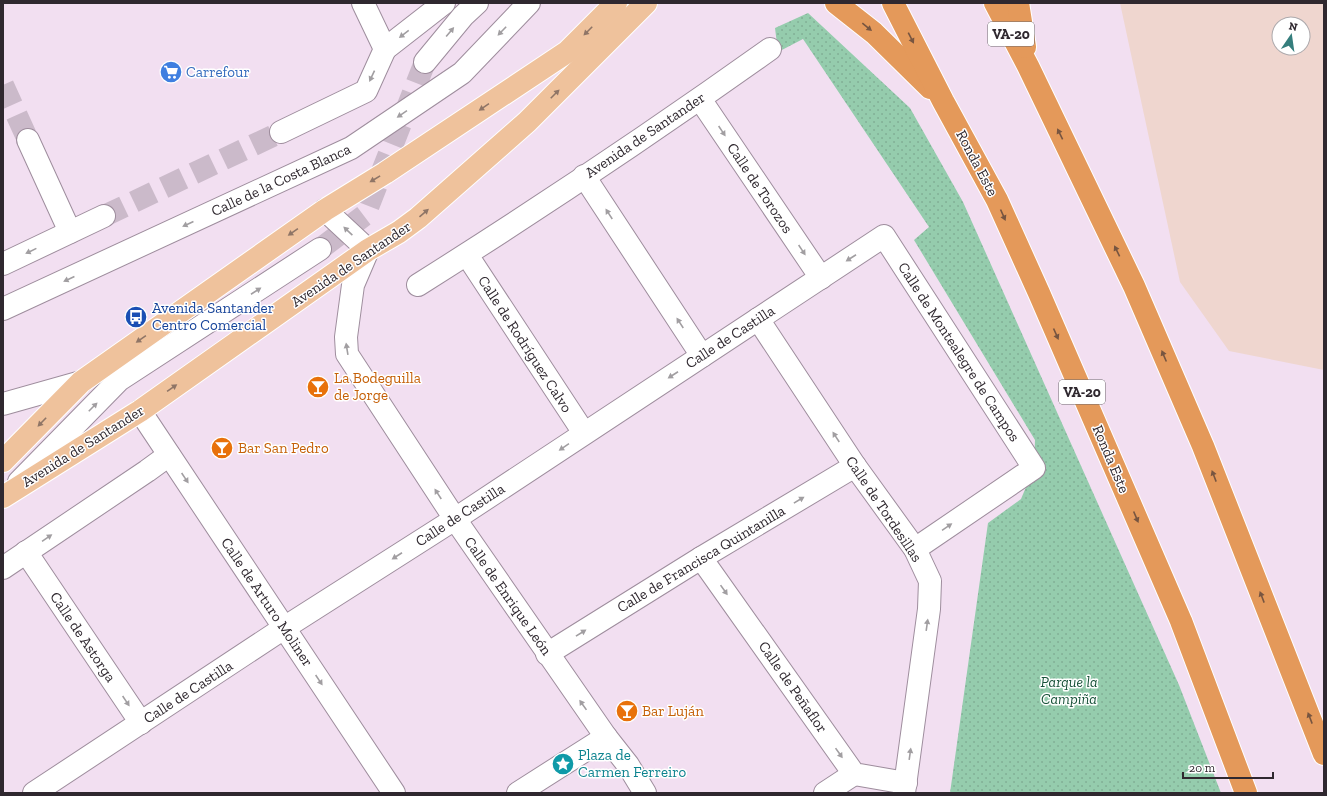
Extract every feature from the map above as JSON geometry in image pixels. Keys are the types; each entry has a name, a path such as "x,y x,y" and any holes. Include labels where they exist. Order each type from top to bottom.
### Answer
{"highway":[{"path":"836,3 874,33 943,101"},
{"name":"Ronda Este","path":"893,3 943,101 997,200 1181,621 1246,793"},
{"name":"VA-20","path":"995,3 1028,66 1138,293 1203,446 1324,754"},
{"path":"1018,3 1028,66"}],"main road":[{"name":"Avenida de Santander","path":"3,461 81,382 325,210 385,173 567,52 616,3"},
{"name":"Avenida de Santander","path":"5,496 140,411 368,250 399,232 418,218 528,122 646,3"}],"street":[{"path":"363,3 385,49"},
{"path":"281,132 366,91 385,49 444,3"},
{"path":"425,62 463,16 477,3"},
{"name":"Calle de la Costa Blanca","path":"3,309 351,148 462,73 529,3"},
{"name":"Avenida de Santander","path":"418,285 467,255 700,99 770,49"},
{"name":"Calle de Torozos","path":"700,99 821,278"},
{"path":"28,140 70,232"},
{"path":"584,176 702,356"},
{"path":"325,210 368,250"},
{"path":"3,264 104,216"},
{"name":"Calle de Castilla","path":"34,793 284,628 455,519 884,236"},
{"name":"Calle de Montealegre de Campos","path":"884,236 1034,468 915,549"},
{"path":"5,496 119,380 320,249"},
{"name":"Calle de Enrique León","path":"368,250 353,285 346,336 348,354 455,519 547,654 606,737 628,765 645,793"},
{"name":"Calle de Rodríguez Calvo","path":"467,255 584,433"},
{"name":"Calle de Tordesillas","path":"758,319 855,466 915,549 930,581 929,609 905,788"},
{"name":"Avenida de Santander","path":"3,404 81,382"},
{"name":"Calle de Arturo Moliner","path":"140,411 284,628 387,791"},
{"path":"3,568 147,471 169,454"},
{"name":"Calle de Francisca Quintanilla","path":"547,654 701,558 855,466"},
{"name":"Calle de Astorga","path":"26,552 140,723"},
{"name":"Calle de Peñaflor","path":"701,558 854,774"},
{"path":"518,793 606,737"},
{"path":"826,793 854,774 905,788"}],"shaded area":[{"path":"1120,3 1324,3 1324,370 1229,351 1180,282"}],"green space":[{"name":"Parque la Campiña","path":"808,13 910,108 963,202 1179,685 1221,793 950,793 988,523 1021,499 1034,468 1035,440 914,240 929,227 803,39 778,52 775,28"}],"tunnel":[{"path":"320,249 365,215 425,62"},
{"path":"3,85 28,140"},
{"path":"104,216 281,132"}],"place":[{"name":"Carrefour","path":"171,72"},
{"name":"Avenida Santander Centro Comercial","path":"136,317"},
{"name":"La Bodeguilla de Jorge","path":"318,387"},
{"name":"Bar San Pedro","path":"222,448"},
{"name":"Bar Luján","path":"627,711"},
{"name":"Plaza de Carmen Ferreiro","path":"563,764"}]}
